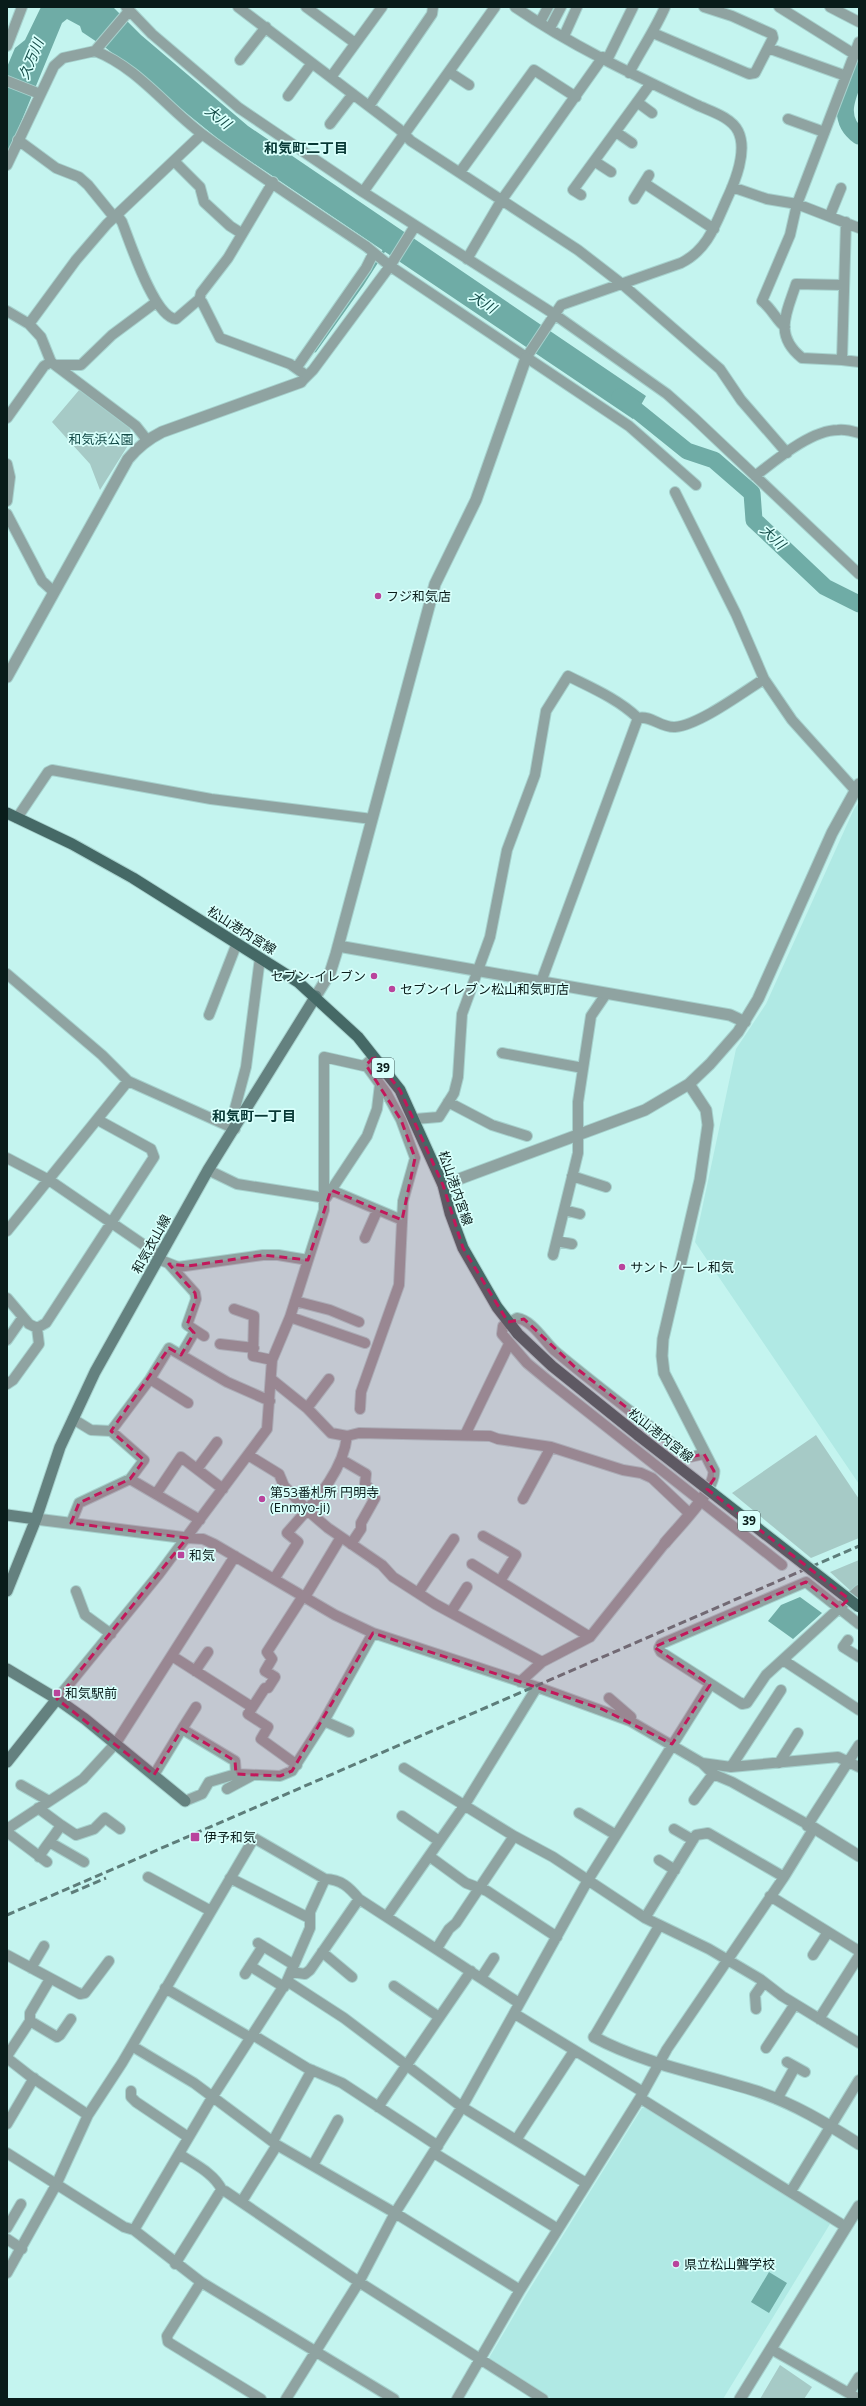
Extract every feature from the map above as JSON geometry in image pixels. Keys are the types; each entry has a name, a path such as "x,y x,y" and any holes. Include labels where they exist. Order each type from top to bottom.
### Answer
{"main road":[{"name":"松山港内宮線","path":"12,815 133,878 298,982 316,996 358,1037 370,1061 400,1090 415,1119 443,1186 450,1213 463,1248 486,1289 508,1322 552,1366 639,1436 859,1607"},
{"name":"和気衣山線","path":"7,1591 36,1519 60,1447 95,1372 232,1128 316,996"},
{"path":"7,1515 36,1519"},
{"path":"7,1669 57,1699 116,1744 185,1802"},
{"path":"7,1762 57,1699"}],"street":[{"path":"7,46 10,29 22,7"},
{"path":"238,7 405,135 501,201 578,250 622,284 720,370 741,400 787,453"},
{"path":"306,7 355,43"},
{"path":"369,106 432,14 433,7"},
{"path":"363,192 405,135 494,7"},
{"path":"316,996 330,973 338,946 435,584 476,500 527,356 552,316 561,306 570,301 622,284 692,258 699,252 714,229 732,187 740,156 740,136 737,129 724,118 629,73 516,7"},
{"path":"540,22 548,7"},
{"path":"550,28 561,7"},
{"path":"564,36 577,7"},
{"path":"467,259 501,201 605,59 633,7"},
{"path":"629,73 648,38 653,33 665,7"},
{"path":"653,33 749,74 755,73 773,38 772,34 732,16 704,7"},
{"path":"779,7 854,54"},
{"path":"830,7 859,22"},
{"path":"331,77 378,8"},
{"path":"7,165 38,93 54,66 63,58 97,49 131,11 152,34 239,108 414,227 467,259 666,394 859,574"},
{"path":"240,60 266,27"},
{"path":"785,328 780,323 773,310 762,301 790,235 797,204 859,42"},
{"path":"768,48 846,76"},
{"path":"97,49 130,72 202,134 367,247 374,255 389,263 629,426 696,485"},
{"path":"288,96 312,63"},
{"path":"460,172 534,70 576,97"},
{"path":"449,72 469,85"},
{"path":"7,80 38,93"},
{"path":"581,195 573,190 651,83"},
{"path":"330,124 353,94"},
{"path":"637,102 652,113"},
{"path":"788,120 824,132"},
{"path":"616,132 632,143"},
{"path":"29,324 76,260 115,216 202,134"},
{"path":"18,140 56,168 79,177 122,222 156,303 172,319 176,319 199,302 201,293 228,258 241,233 273,182"},
{"path":"174,160 200,187 204,202 241,233"},
{"path":"594,162 611,172"},
{"path":"634,199 646,179 714,229"},
{"path":"732,187 767,199 797,204 830,215 859,228"},
{"path":"830,215 841,188"},
{"path":"842,360 846,222"},
{"path":"7,677 128,459 147,440 162,432 304,379 414,227"},
{"path":"297,368 374,255"},
{"path":"843,285 796,284 784,316 788,343 802,358 859,362"},
{"path":"199,302 202,302 220,338 297,368 304,379"},
{"path":"78,382 77,376 81,365 112,335 156,303"},
{"path":"7,311 29,324 44,341 53,363 136,426 147,440"},
{"path":"7,418 44,366 53,363 81,365"},
{"path":"755,476 787,453 820,434 837,430 859,433"},
{"path":"7,464 10,478 7,501"},
{"path":"443,1186 645,1110 689,1084 725,1049 745,1022 766,983 832,833 857,787 792,720 764,679 736,614 676,492"},
{"path":"7,514 42,581 54,592"},
{"path":"415,1119 439,1117 454,1093 458,1077 462,1014 490,938 507,850 535,775 546,711 568,676 596,689 630,711 638,718"},
{"path":"638,718 645,716 667,727 676,727 697,721 764,679"},
{"path":"540,982 638,718"},
{"path":"12,815 48,772 52,770 210,799 372,820"},
{"path":"209,1014 236,943"},
{"path":"338,946 730,1015 745,1022"},
{"path":"7,974 102,1055 128,1081 232,1128 246,1067 260,958"},
{"path":"553,1256 578,1153 578,1102 591,1016 606,994"},
{"path":"502,1053 583,1068"},
{"path":"57,1699 187,1538 267,1429 272,1360 290,1317 328,1194 324,1057 364,1066 370,1061 380,1084 401,1120 414,1158 404,1201 399,1285 361,1392 360,1410"},
{"path":"7,1231 128,1081"},
{"path":"328,1194 367,1136 377,1109 380,1084"},
{"path":"520,1682 542,1662 590,1637 701,1499 714,1479 714,1471 664,1373 662,1356 663,1339 700,1180 708,1125 706,1110 689,1084"},
{"path":"448,1102 492,1126 527,1136"},
{"path":"37,1328 46,1323 154,1157 151,1149 98,1120"},
{"path":"7,1158 49,1180 112,1223 169,1264 195,1293 196,1299 187,1325 200,1334 181,1355"},
{"path":"208,1170 237,1184 328,1194 402,1220"},
{"path":"572,1176 606,1187"},
{"path":"564,1210 580,1214"},
{"path":"365,1238 377,1211"},
{"path":"557,1241 572,1244"},
{"path":"169,1264 178,1267 264,1255 278,1255 308,1260"},
{"path":"7,1298 29,1324 37,1328"},
{"path":"295,1302 330,1310 359,1322"},
{"path":"234,1309 254,1316 253,1356 272,1360"},
{"path":"7,1340 22,1317"},
{"path":"290,1317 365,1343"},
{"path":"704,1454 690,1457 550,1347 524,1319 517,1318 508,1322 504,1326 502,1334 509,1344 550,1382 701,1499 782,1565"},
{"path":"7,1384 13,1380 39,1344 37,1328"},
{"path":"220,1344 254,1348"},
{"path":"465,1435 509,1344"},
{"path":"111,1431 150,1378 169,1348 227,1382 270,1401"},
{"path":"150,1378 188,1403"},
{"path":"271,1379 307,1408 331,1433 347,1436 359,1433 490,1436 498,1439 551,1447 623,1470 647,1475 689,1513"},
{"path":"307,1408 329,1379"},
{"path":"71,1523 79,1503 130,1479 144,1460 111,1431 90,1430 72,1419"},
{"path":"274,1579 298,1542 287,1533 307,1510 334,1474 342,1460 347,1436"},
{"path":"197,1469 217,1442"},
{"path":"523,1499 551,1447"},
{"path":"248,1455 279,1474 284,1486 307,1510 341,1537 382,1565 393,1577 451,1612 542,1662"},
{"path":"156,1494 181,1457 223,1489"},
{"path":"342,1460 366,1474 365,1484 372,1491 375,1498 361,1523 361,1529 351,1544"},
{"path":"130,1479 200,1520"},
{"path":"36,1519 203,1539 304,1597 373,1633 520,1682 537,1686 630,1720 702,1763 713,1774 732,1782 859,1856"},
{"path":"483,1536 516,1555 500,1581"},
{"path":"297,1765 262,1739 268,1727 248,1714 274,1677 265,1671 272,1659 267,1652 304,1597 341,1537"},
{"path":"418,1593 454,1539"},
{"path":"7,1829 83,1778 116,1744 235,1556"},
{"path":"472,1564 590,1637"},
{"path":"859,1590 839,1608 783,1660 766,1675 747,1703 742,1704 710,1685 661,1652 659,1648 661,1644 806,1582 839,1608 859,1624"},
{"path":"451,1612 467,1587"},
{"path":"76,1591 86,1615 111,1634"},
{"path":"185,1802 202,1794 209,1782 236,1774 280,1776 292,1771 324,1721 373,1633"},
{"path":"848,1640 843,1646 859,1657"},
{"path":"195,1671 208,1652"},
{"path":"172,1656 252,1707"},
{"path":"783,1660 859,1710"},
{"path":"286,2399 358,2282 395,2213 462,2107 515,2014 519,2003 588,1880 710,1685"},
{"path":"387,1916 464,1806 537,1686"},
{"path":"731,1766 781,1690"},
{"path":"609,1698 631,1717 630,1720"},
{"path":"154,1775 196,1707"},
{"path":"324,1721 349,1732"},
{"path":"182,1729 236,1762 236,1774"},
{"path":"779,1762 798,1733"},
{"path":"457,2399 520,2290 641,2095 659,2063 727,1959 784,1877 810,1827 859,1745"},
{"path":"702,1763 731,1766 838,1757 849,1760 859,1766"},
{"path":"404,1768 514,1836 553,1857 645,1918 659,1926 673,1930 727,1959 764,1982 795,2004 859,2043"},
{"path":"694,1800 713,1774"},
{"path":"227,1789 253,1775"},
{"path":"21,1785 49,1801"},
{"path":"38,1808 76,1835 94,1829 105,1818 120,1829"},
{"path":"579,1813 616,1834"},
{"path":"402,1816 439,1841"},
{"path":"7,1832 43,1859 46,1845 51,1843 61,1825"},
{"path":"674,1829 693,1840"},
{"path":"645,1918 693,1840 700,1833 708,1833 784,1877"},
{"path":"437,1948 480,1888 514,1836"},
{"path":"7,2273 22,2249 56,2185 88,2115 132,2046 254,1838 325,1879 334,1879 344,1884 360,1899 519,2003"},
{"path":"51,1843 84,1862"},
{"path":"429,1856 466,1883 480,1888 557,1937"},
{"path":"659,1860 675,1870"},
{"path":"148,1877 211,1911"},
{"path":"230,1878 309,1918"},
{"path":"134,2230 213,2096 286,1984 310,1928 310,1912 325,1879"},
{"path":"770,1896 859,1951"},
{"path":"360,1899 305,1974 293,1968 260,1945 248,1970 286,1984 344,2018 462,2107 586,2183"},
{"path":"659,1926 594,2037 606,2044 659,2063 777,2099 831,2126 859,2144"},
{"path":"813,1955 828,1932"},
{"path":"31,1968 44,1946"},
{"path":"322,1952 352,1977"},
{"path":"7,1954 50,1979 83,1995 109,1961"},
{"path":"819,2019 859,1956"},
{"path":"481,1978 494,1958"},
{"path":"378,2107 471,1971"},
{"path":"50,1979 30,2013 30,2021 7,2057 34,2078 88,2115"},
{"path":"756,2008 755,1996 764,1982"},
{"path":"394,1986 439,2017"},
{"path":"165,1988 312,2070 342,2083 378,2107 436,2150 558,2229"},
{"path":"766,2048 795,2004"},
{"path":"515,2014 846,2227"},
{"path":"30,2021 57,2037 60,2036 71,2019"},
{"path":"132,2046 213,2096 275,2143 395,2213 520,2290"},
{"path":"516,2140 574,2051"},
{"path":"777,2099 791,2064 805,2072"},
{"path":"242,2201 275,2143 312,2070"},
{"path":"7,2124 34,2078"},
{"path":"791,2191 859,2080"},
{"path":"131,2091 131,2097 136,2102 188,2137"},
{"path":"313,2165 338,2120"},
{"path":"7,2153 124,2227 134,2230 154,2244 175,2264 201,2282 394,2399"},
{"path":"179,2154 204,2170 218,2183 222,2190 242,2201 358,2282 543,2399"},
{"path":"175,2264 222,2190"},
{"path":"7,2228 21,2204"},
{"path":"740,2399 859,2206"},
{"path":"7,2239 22,2249"},
{"path":"201,2282 167,2336 168,2342 261,2399"},
{"path":"771,2349 859,2399"},
{"path":"849,2393 859,2377"}],"highlighted area":[{"path":"374,1057 400,1090 443,1185 463,1248 508,1322 524,1319 576,1368 690,1457 704,1454 714,1471 714,1479 707,1489 849,1599 839,1608 806,1582 654,1647 710,1685 672,1744 602,1709 373,1633 292,1771 280,1776 236,1774 235,1761 182,1729 154,1775 57,1699 187,1538 71,1523 79,1503 130,1479 144,1460 111,1431 169,1348 181,1355 194,1333 187,1325 196,1299 195,1293 169,1264 188,1266 263,1255 308,1260 331,1190 402,1220 415,1158 401,1120 366,1065"}],"shaded area":[{"path":"859,802 859,1484 695,1242 736,1049 766,1004 854,809"},
{"name":"県立松山聾学校","path":"647,2107 829,2220 830,2224 723,2399 552,2399 490,2361 489,2358 526,2295 642,2108"}],"green space":[{"name":"和気浜公園","path":"80,389 130,428 132,439 100,490 90,464 52,422"},
{"path":"816,1435 859,1499 859,1538 811,1558 732,1493"},
{"path":"859,1560 859,1588 853,1593 830,1572"},
{"path":"780,2365 812,2387 804,2399 760,2399"}],"water":[{"name":"久万川","path":"41,7 113,7 141,35 248,126 646,396 633,419 222,142 106,48 82,32 80,26 67,19 62,23 7,156 7,67 15,48 25,40"},
{"path":"800,1597 822,1613 793,1639 768,1621 781,1605"},
{"path":"769,2272 787,2283 769,2313 751,2302"}],"waterway":[{"path":"859,68 848,95 845,113 851,129 859,136"},
{"path":"315,351 362,285 385,249"},
{"name":"大川","path":"620,397 687,451 714,460 752,493 754,520 825,587 859,604"}],"railway":[{"path":"7,1915 859,1546"},
{"path":"71,1893 106,1878"}],"place":[{"name":"フジ和気店","path":"378,596"},
{"name":"セブン-イレブン","path":"374,976"},
{"name":"セブンイレブン松山和気町店","path":"392,989"},
{"name":"サントノーレ和気","path":"622,1267"},
{"name":"第53番札所 円明寺 (Enmyo-ji)","path":"262,1499"},
{"name":"和気","path":"181,1555"},
{"name":"和気駅前","path":"57,1693"},
{"name":"伊予和気","path":"195,1837"},
{"name":"県立松山聾学校","path":"676,2264"}],"district":[{"name":"和気町二丁目","path":"306,148"},
{"name":"和気町一丁目","path":"254,1116"}]}
